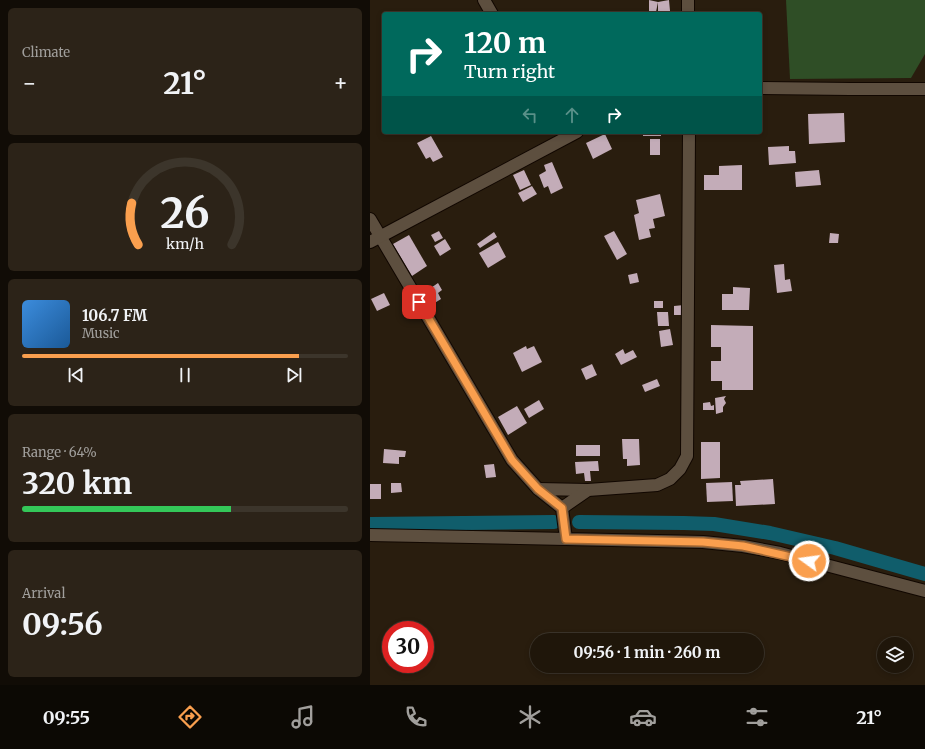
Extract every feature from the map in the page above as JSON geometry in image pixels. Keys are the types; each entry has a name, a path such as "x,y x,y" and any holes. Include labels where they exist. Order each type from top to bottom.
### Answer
{"street":[{"path":"484,0 491,12"},
{"path":"688,0 688,12"},
{"path":"762,88 925,89"},
{"path":"538,489 588,490 657,485 670,479 680,470 687,456 689,134"},
{"path":"375,239 559,136"},
{"path":"370,219 375,239 512,460 538,489 562,508 566,539"},
{"path":"562,508 588,490"},
{"path":"370,535 703,542 743,546 787,555 925,591"}],"green space":[{"path":"786,0 925,0 925,54 911,78 790,79"}],"building":[{"path":"649,0 658,2 656,12 649,12"},
{"path":"669,0 670,11 658,11 658,2"},
{"path":"844,113 845,142 809,144 808,114"},
{"path":"605,134 612,149 593,159 586,143"},
{"path":"643,134 661,134 661,136 643,136"},
{"path":"431,136 443,157 433,162 430,157 426,159 417,143"},
{"path":"650,139 660,139 660,155 650,155"},
{"path":"789,146 789,151 795,151 796,163 769,165 768,147"},
{"path":"552,162 563,188 551,194 548,186 544,188 539,175 546,171 544,165"},
{"path":"742,165 742,190 704,190 704,175 719,175 719,166"},
{"path":"524,170 531,185 520,190 513,175"},
{"path":"819,170 821,185 796,187 795,172"},
{"path":"532,186 537,194 523,202 518,193"},
{"path":"660,194 665,216 653,219 655,228 649,229 651,237 639,240 634,215 639,213 636,200"},
{"path":"439,231 443,238 435,242 431,235"},
{"path":"614,231 627,254 617,260 604,236"},
{"path":"494,232 497,237 480,248 477,244"},
{"path":"830,233 839,234 838,243 829,243"},
{"path":"409,235 427,266 412,276 393,244"},
{"path":"445,239 451,249 440,256 434,246"},
{"path":"498,242 506,257 488,268 479,253"},
{"path":"784,264 785,280 790,279 792,291 777,293 774,265"},
{"path":"637,273 639,282 630,284 628,275"},
{"path":"438,283 442,290 438,293 441,299 433,304 425,292"},
{"path":"733,287 750,288 749,310 722,310 722,294 733,294"},
{"path":"384,293 390,305 377,311 371,299"},
{"path":"654,301 663,301 663,308 654,308"},
{"path":"684,305 684,315 674,315 674,306"},
{"path":"657,312 668,312 669,326 658,326"},
{"path":"711,325 753,326 753,390 722,390 722,381 711,381 711,361 721,361 721,347 711,347"},
{"path":"670,329 673,345 661,347 659,331"},
{"path":"526,346 527,349 534,346 542,362 522,372 513,353"},
{"path":"623,349 625,354 633,350 637,357 621,365 615,354"},
{"path":"592,364 597,375 586,380 581,369"},
{"path":"657,379 660,386 645,392 642,385"},
{"path":"726,396 724,399 726,403 723,407 723,412 716,414 715,398"},
{"path":"539,400 544,409 529,418 524,409"},
{"path":"710,402 711,406 714,405 714,410 703,410 703,403"},
{"path":"517,406 527,423 508,435 498,417"},
{"path":"622,439 639,439 640,465 627,466 627,459 623,459"},
{"path":"701,442 720,442 720,478 701,479"},
{"path":"576,445 600,445 600,456 576,456"},
{"path":"384,449 406,451 405,457 399,457 399,464 383,463"},
{"path":"598,461 599,471 590,471 591,481 585,481 584,473 576,474 575,462"},
{"path":"494,464 496,477 486,478 484,465"},
{"path":"773,479 775,504 736,506 735,485 741,485 740,481"},
{"path":"732,482 733,501 707,502 706,483"},
{"path":"391,483 401,483 402,492 391,493"},
{"path":"370,484 381,484 381,499 370,499"}],"waterway":[{"path":"370,524 554,522"},
{"path":"579,522 714,524 770,533 835,548 925,574"}],"route":[{"path":"419,302 512,460 538,489 562,508 566,539 703,542 743,546 780,553 809,561"}]}
